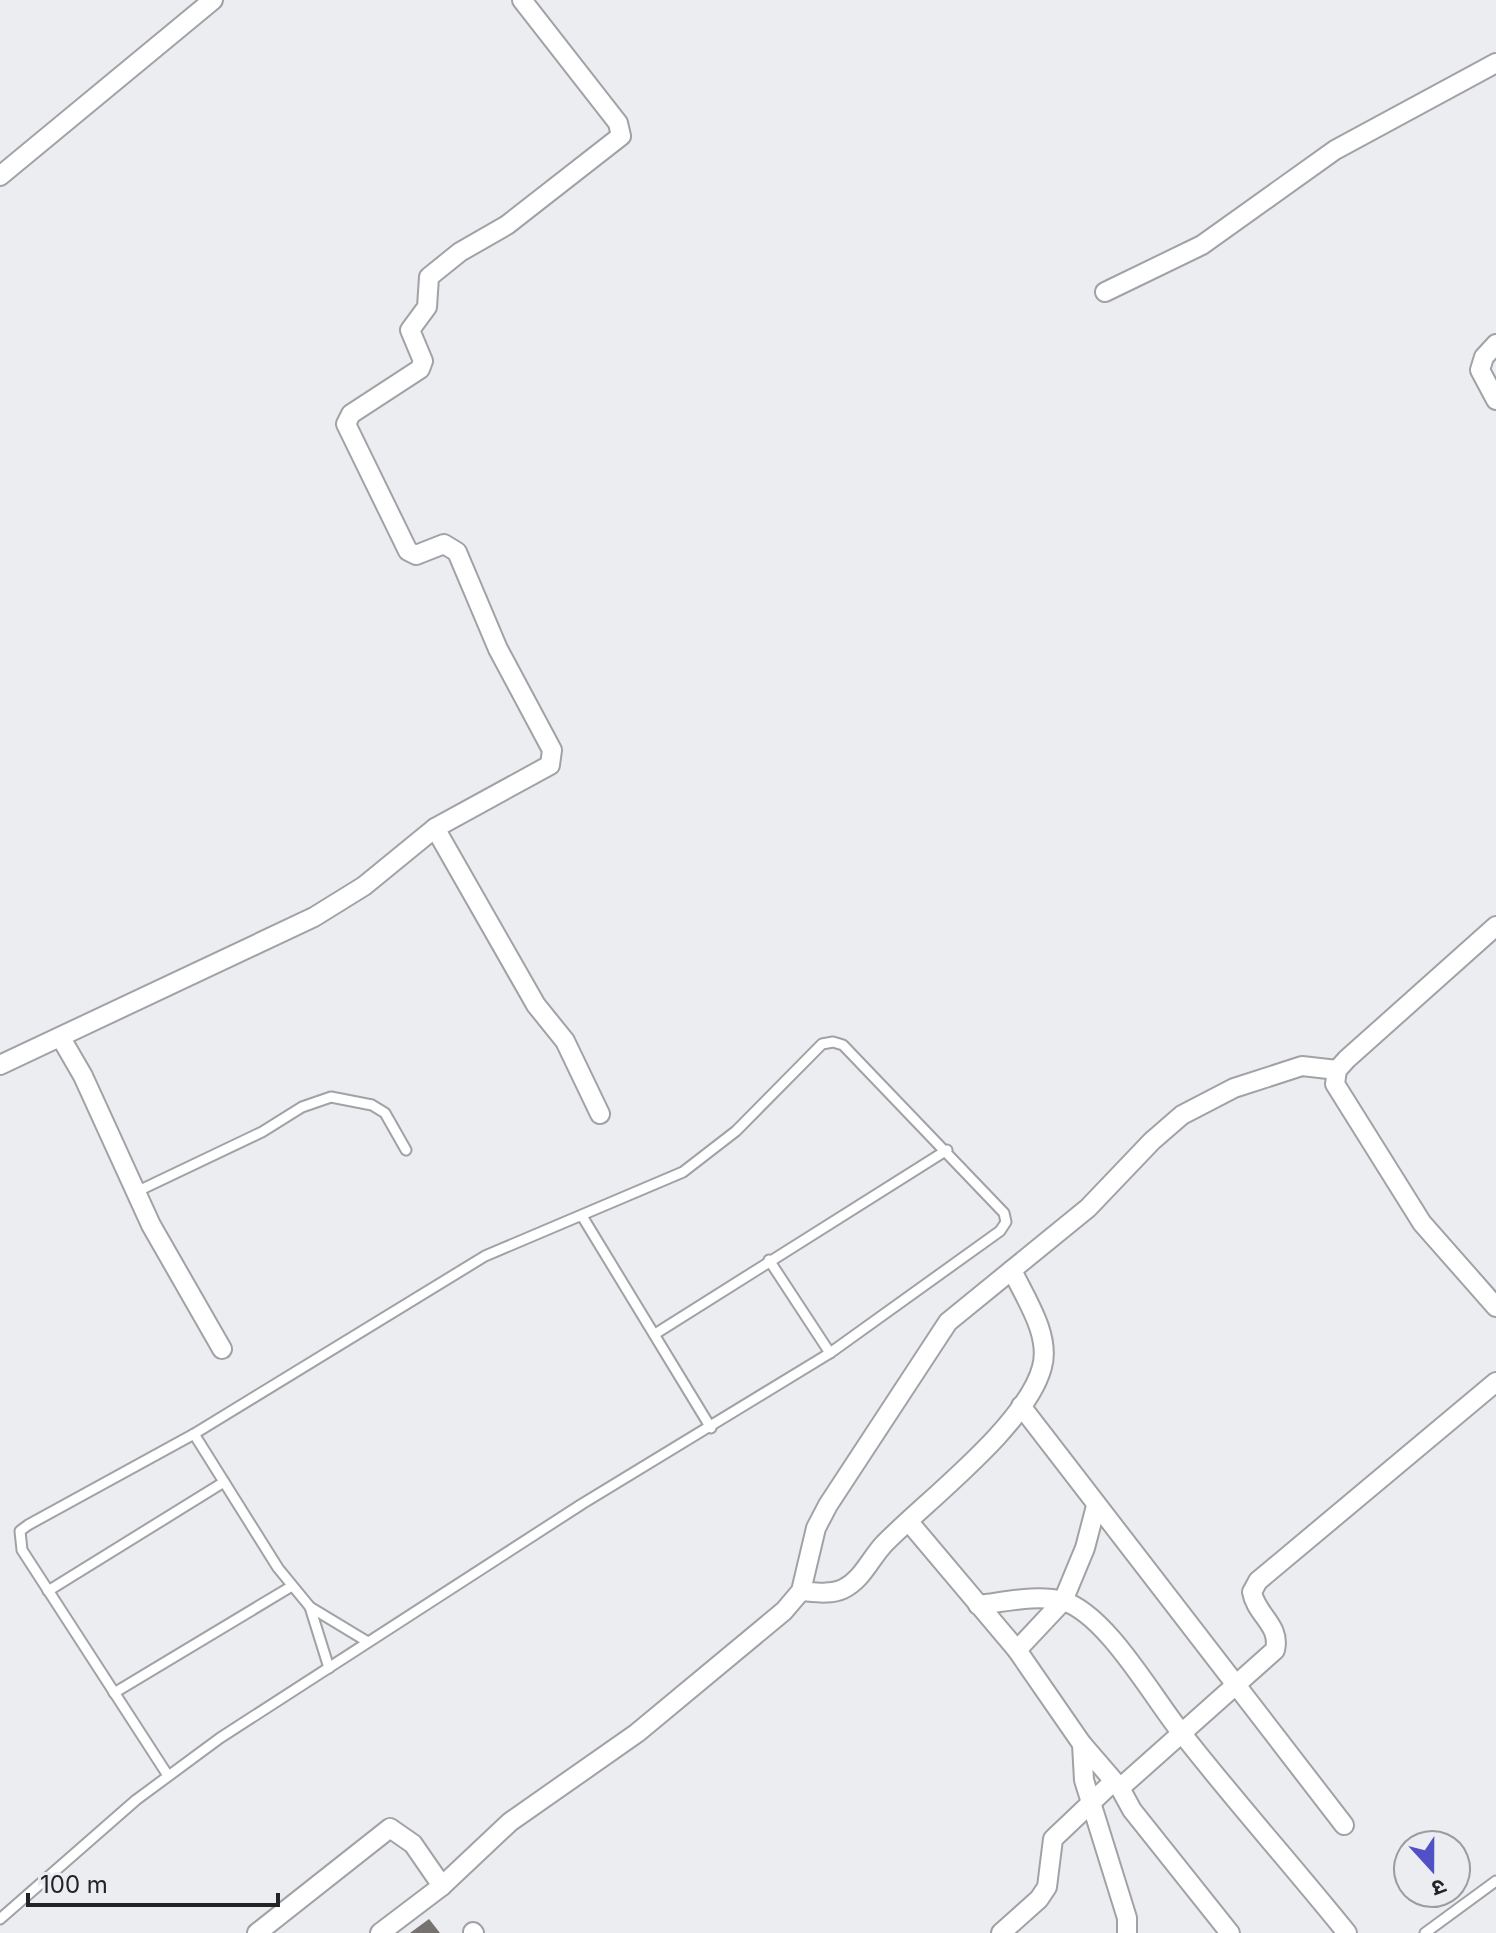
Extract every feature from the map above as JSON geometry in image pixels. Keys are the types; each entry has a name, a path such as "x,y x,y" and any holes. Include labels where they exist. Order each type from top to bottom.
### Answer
{"street":[{"path":"0,176 213,0"},
{"path":"0,1065 314,917 364,886 435,828 550,765 552,750 498,649 457,552 444,544 416,555 408,551 346,424 351,414 420,369 423,361 410,330 427,307 429,277 460,252 507,225 621,136 618,123 522,0"},
{"path":"1105,292 1202,245 1335,150 1496,63"},
{"path":"1496,344 1484,357 1480,370 1496,400"},
{"path":"435,828 536,1005 565,1041 600,1114"},
{"path":"1496,926 1337,1070 1335,1084 1422,1223 1496,1307"},
{"path":"61,1038 83,1076 151,1225 222,1349"},
{"path":"380,1933 442,1886 541,1798 666,1711 713,1667 784,1611 801,1591 816,1528 924,1353 948,1322 1088,1208 1152,1141 1182,1115 1234,1088 1302,1066 1337,1070"},
{"path":"801,1591 830,1593 843,1589 863,1573 885,1543 974,1459 1021,1406 1042,1369 1044,1350 1012,1270"},
{"path":"1001,1933 1039,1899 1047,1887 1053,1839 1268,1659 1277,1639 1253,1601 1252,1592 1258,1581 1496,1382"},
{"path":"1021,1406 1066,1460 1096,1506 1344,1825"},
{"path":"1017,1650 1063,1601 1085,1548 1096,1506"},
{"path":"909,1522 1017,1650 1082,1744 1230,1933"},
{"path":"978,1605 1030,1598 1063,1601 1084,1613 1109,1637 1181,1732 1347,1933"},
{"path":"1082,1744 1081,1765 1091,1807 1127,1918 1127,1933"},
{"path":"257,1933 390,1828 413,1844 442,1886"}],"lane":[{"path":"0,1919 167,1774 582,1504 830,1353 1000,1231 1006,1222 998,1205 843,1045 833,1042 822,1044 736,1131 702,1160 660,1185 485,1256 194,1434 20,1531 22,1550 167,1774"},
{"path":"136,1192 262,1132 302,1107 331,1097 372,1105 385,1113 406,1150"},
{"path":"655,1334 947,1150"},
{"path":"582,1216 711,1428"},
{"path":"769,1260 830,1353"},
{"path":"194,1434 292,1586 310,1607 368,1642"},
{"path":"48,1591 224,1482"},
{"path":"114,1693 292,1586"},
{"path":"310,1607 329,1668"},
{"path":"1425,1933 1496,1881"}],"building":[{"path":"429,1919 440,1933 410,1933"}]}
